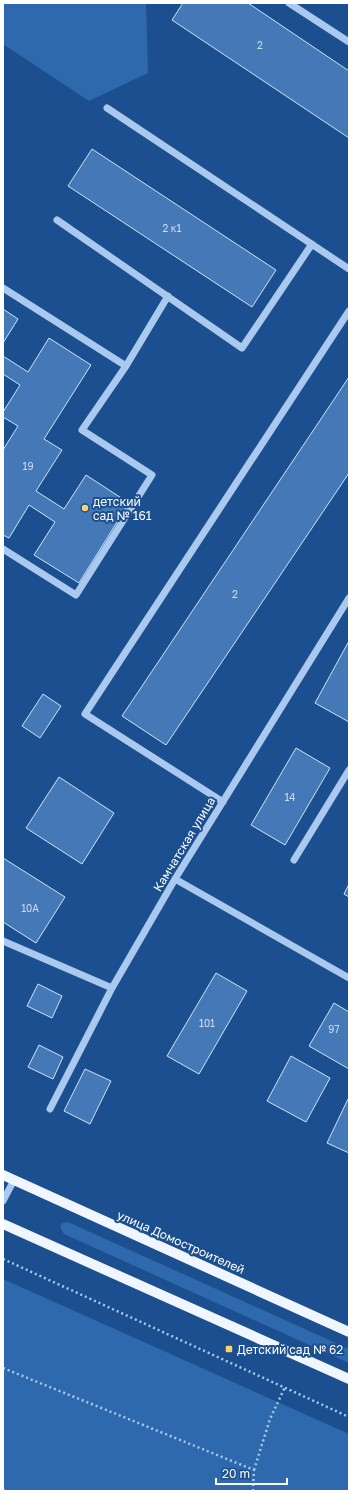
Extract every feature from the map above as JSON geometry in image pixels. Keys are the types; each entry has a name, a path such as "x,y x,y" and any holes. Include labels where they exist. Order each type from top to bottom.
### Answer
{"main road":[{"name":"улица Домостроителей","path":"3,1175 349,1332"},
{"path":"3,1224 349,1379"}],"street":[{"path":"289,3 349,42"},
{"path":"107,108 349,269"},
{"path":"57,220 242,348 312,244"},
{"path":"3,288 126,366"},
{"path":"3,549 76,595 152,475 82,430 126,366 168,296"},
{"path":"223,802 84,714 349,311"},
{"name":"Камчатская улица","path":"50,1109 112,988 175,879 349,598"},
{"path":"294,860 349,770"},
{"path":"175,879 349,978"},
{"path":"3,941 112,988"},
{"path":"3,1201 14,1180"}],"path":[{"path":"3,1259 349,1416"},
{"path":"3,1368 254,1470"},
{"path":"253,1491 254,1470 270,1419 285,1388"}],"shaded area":[{"path":"3,3 146,3 148,73 89,101 3,44"},
{"path":"68,1222 349,1349 349,1363 64,1234 60,1227 62,1223"},
{"path":"3,1279 349,1434 349,1491 3,1491"}],"building":[{"path":"183,3 248,3 349,71 349,138 172,20"},
{"path":"92,149 276,270 252,307 68,186"},
{"path":"3,309 18,319 3,343"},
{"name":"детский сад № 161","path":"49,338 91,365 44,439 62,450 36,491 64,509 86,475 129,503 79,583 34,555 55,522 29,505 9,538 3,535 3,450 18,426 3,417 3,412 20,385 3,374 3,356 28,372"},
{"path":"349,377 349,473 166,745 122,716"},
{"path":"349,641 349,722 315,703"},
{"path":"43,694 61,706 40,738 22,726"},
{"path":"296,748 330,768 285,845 251,825"},
{"path":"59,777 114,813 82,864 26,828"},
{"path":"3,858 65,897 36,943 3,922"},
{"path":"349,884 349,897 344,894"},
{"path":"216,973 247,991 199,1074 167,1056"},
{"path":"38,984 62,996 52,1018 27,1006"},
{"path":"334,1003 349,1012 349,1069 309,1046"},
{"path":"39,1045 63,1057 53,1079 28,1067"},
{"path":"291,1056 330,1078 306,1122 267,1101"},
{"path":"85,1069 111,1081 90,1124 64,1111"},
{"path":"348,1099 349,1100 349,1153 327,1143"}],"place":[{"name":"детский сад № 161","path":"85,508"},
{"name":"Детский сад № 62","path":"229,1349"}]}
